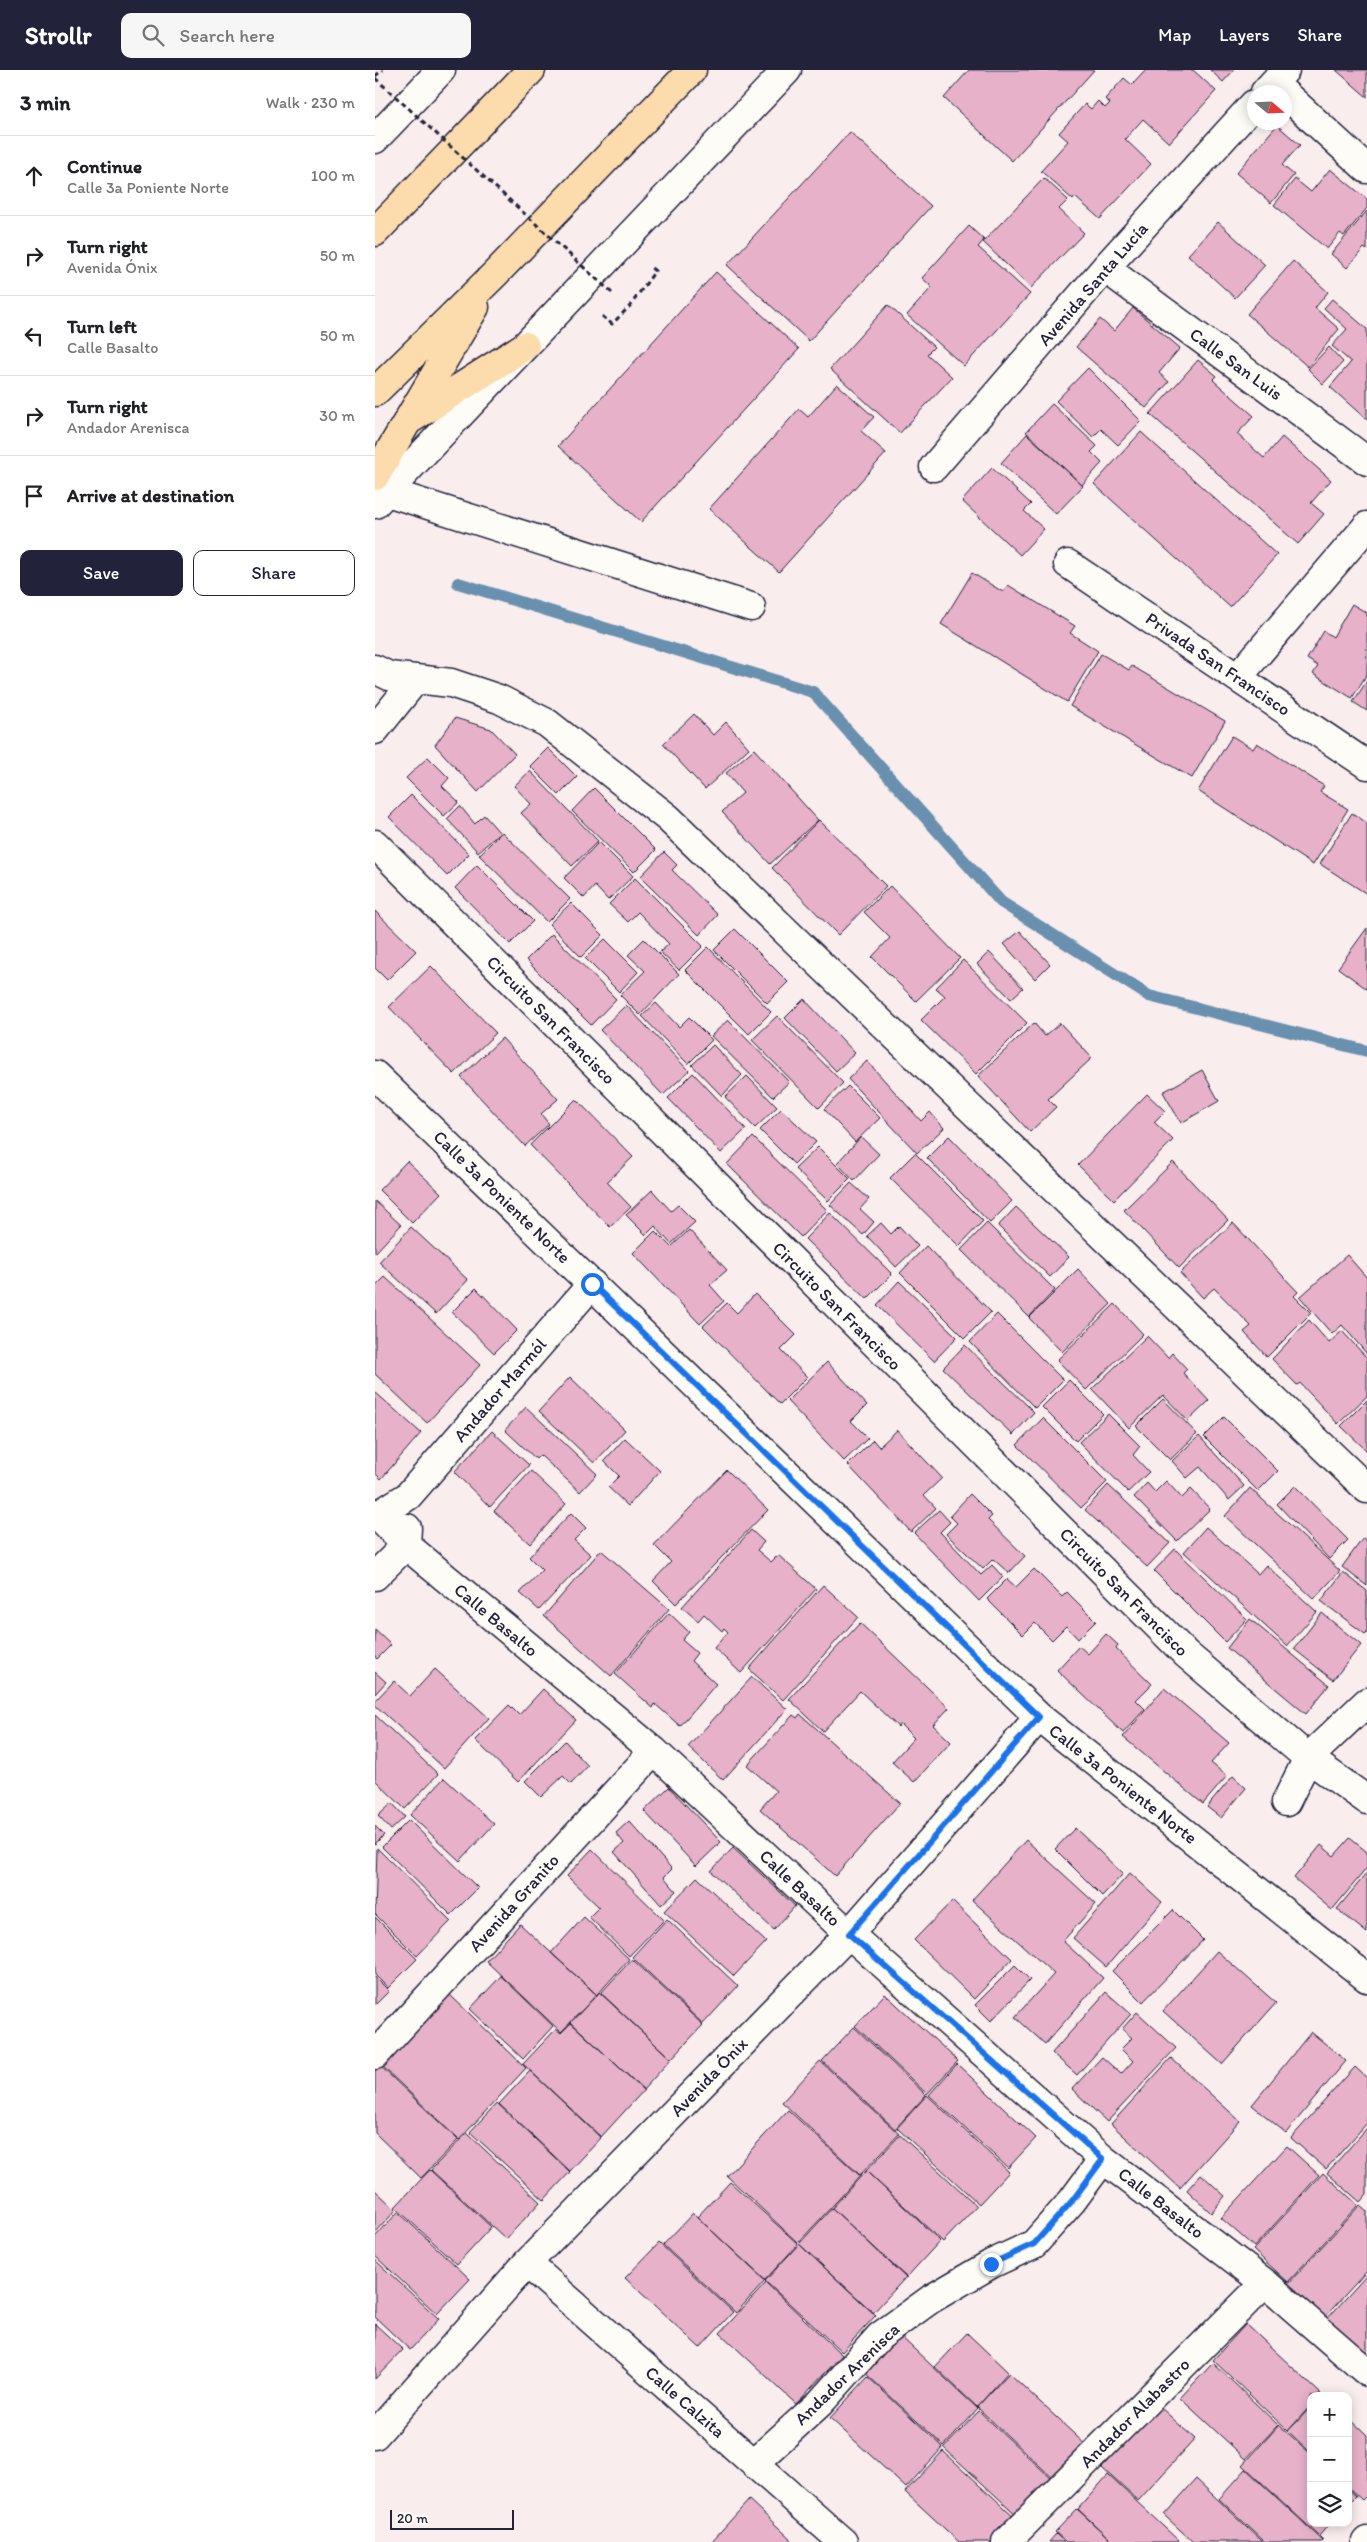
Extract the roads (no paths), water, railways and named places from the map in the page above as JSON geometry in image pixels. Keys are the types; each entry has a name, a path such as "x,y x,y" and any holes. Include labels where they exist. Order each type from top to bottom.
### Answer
{"highway":[{"path":"375,232 385,217 531,70"},
{"path":"375,392 495,274 692,70"},
{"path":"379,491 405,423 495,274"},
{"path":"375,440 405,423 525,346"}],"street":[{"path":"375,139 441,70"},
{"path":"751,607 379,491 525,346 787,70"},
{"path":"1292,99 1367,169"},
{"name":"Avenida Santa Lucía","path":"934,466 1105,268 1247,113"},
{"name":"Calle San Luis","path":"1105,268 1367,461"},
{"path":"1238,677 1367,526"},
{"name":"Privada San Francisco","path":"1068,564 1367,765"},
{"path":"375,669 389,676 451,683 499,699 547,723 668,818 1367,1489"},
{"path":"375,730 416,679"},
{"name":"Circuito San Francisco","path":"375,844 1186,1654 1308,1758 1367,1800"},
{"name":"Calle 3a Poniente Norte","path":"375,1075 1039,1717 1367,1978"},
{"name":"Andador Marmól","path":"376,1515 408,1496 592,1284"},
{"path":"375,1576 406,1545 408,1496"},
{"name":"Calle Basalto","path":"376,1515 406,1545 654,1751 849,1934 1103,2159 1265,2284 1367,2372"},
{"path":"1286,1802 1308,1758 1367,1702"},
{"name":"Avenida Ónix","path":"375,2434 527,2263 849,1934 1039,1717"},
{"name":"Avenida Granito","path":"375,2055 654,1751"},
{"name":"Andador Arenisca","path":"754,2463 820,2403 880,2336 931,2299 991,2264 1034,2244 1072,2201 1103,2159"},
{"name":"Calle Calzita","path":"527,2263 843,2542"},
{"name":"Andador Alabastro","path":"1006,2542 1265,2284"}],"waterway":[{"path":"458,583 813,692 1001,902 1149,996 1367,1051"}]}
